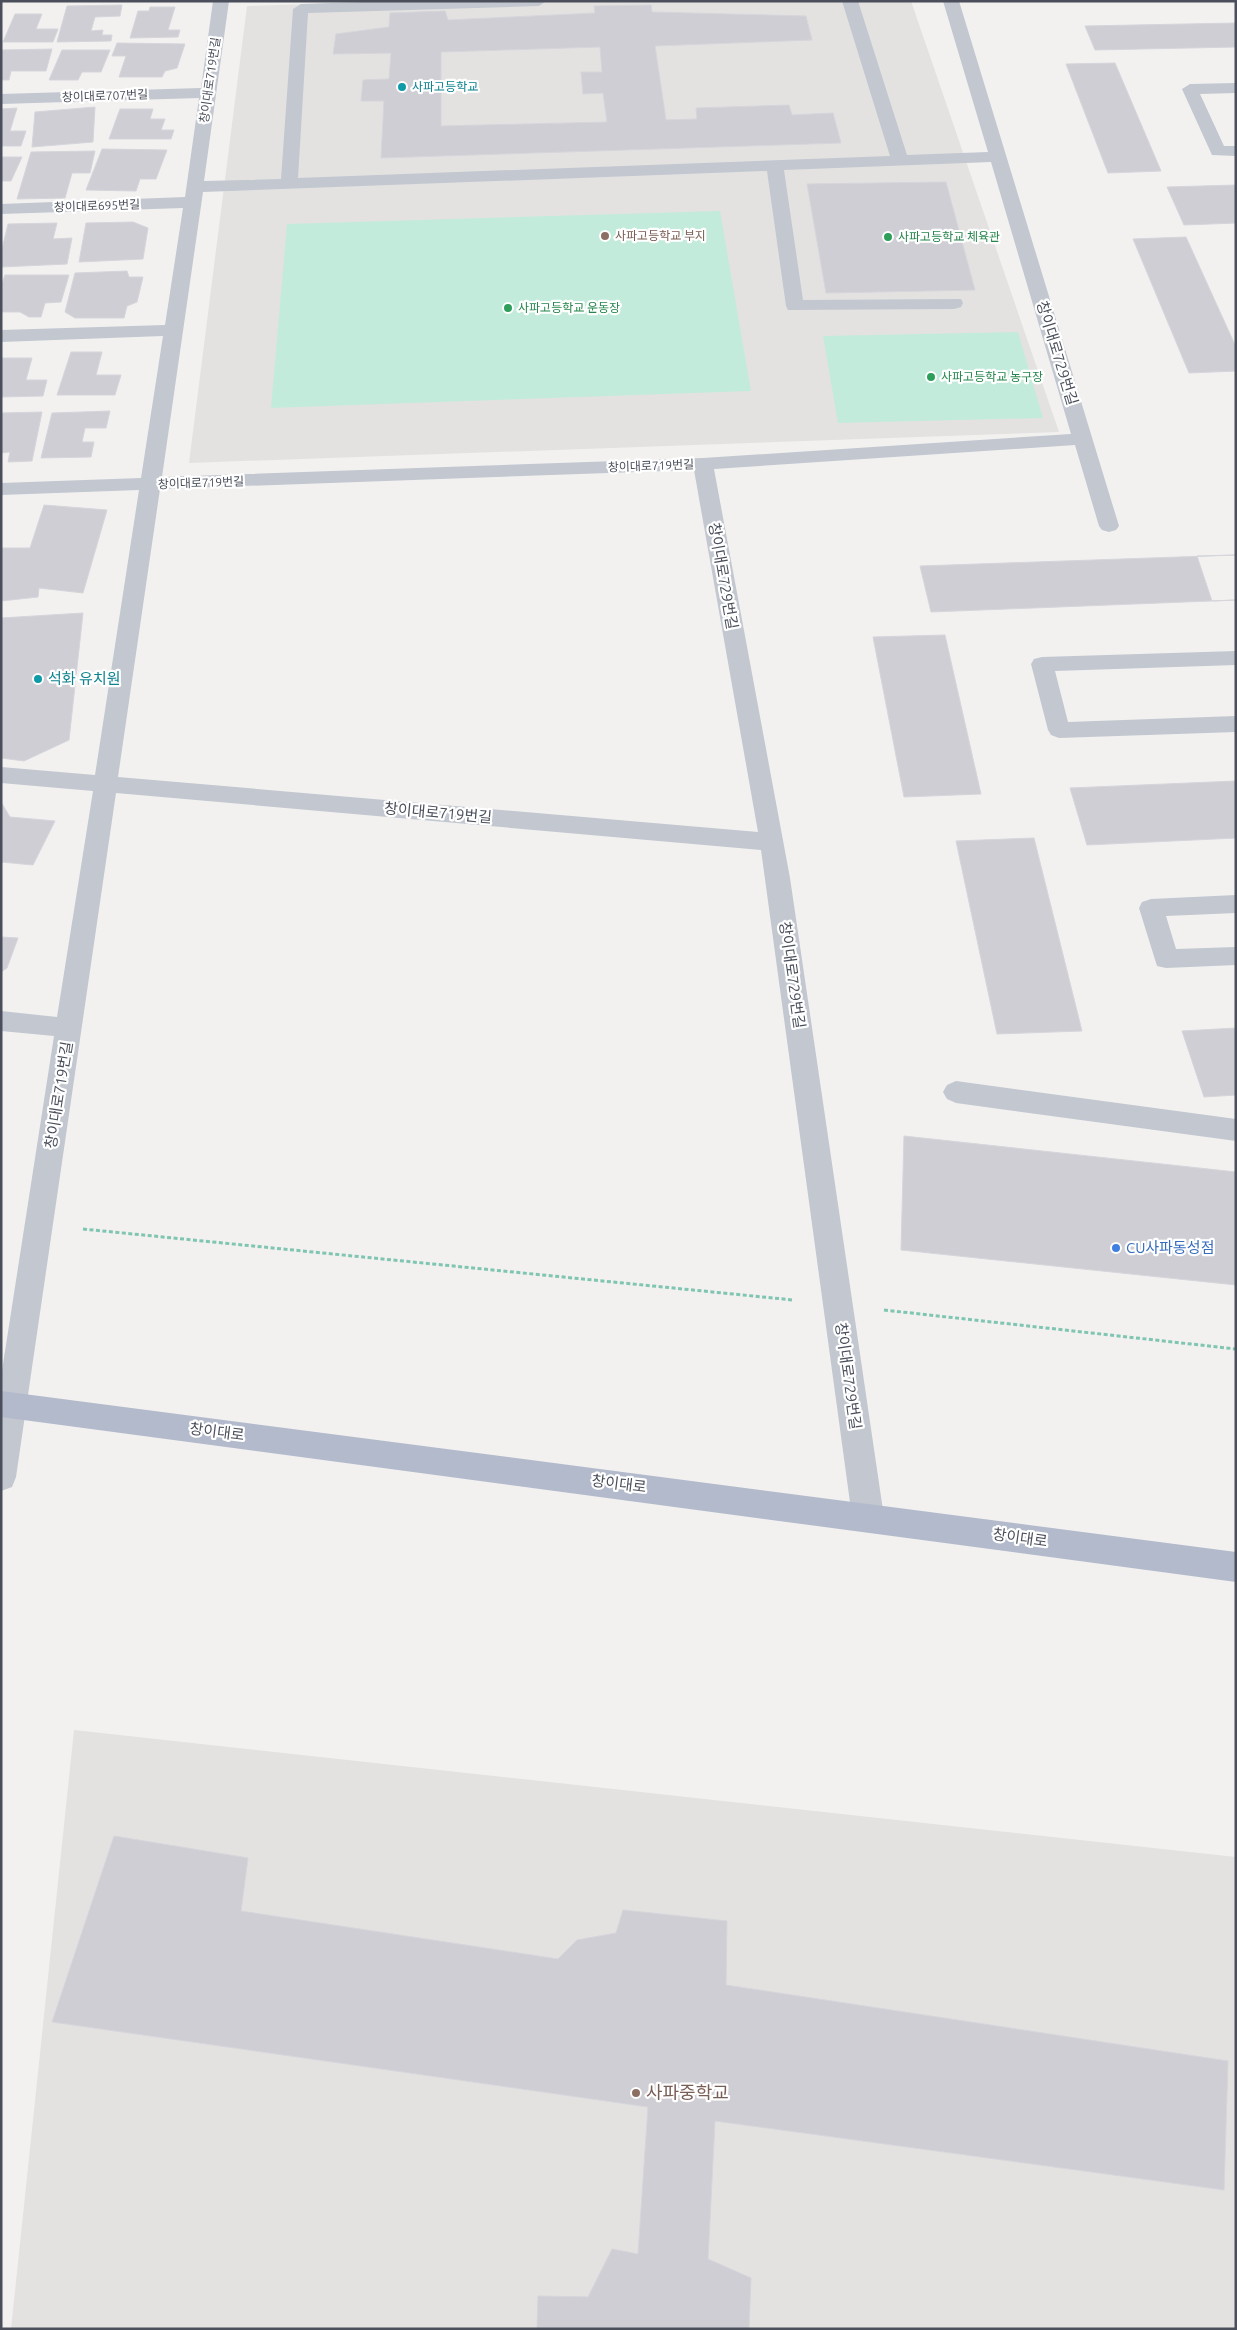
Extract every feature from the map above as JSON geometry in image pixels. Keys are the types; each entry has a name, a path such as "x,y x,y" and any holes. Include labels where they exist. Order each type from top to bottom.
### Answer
{"main road":[{"name":"창이대로","path":"6,1404 1236,1566"}],"street":[{"name":"창이대로719번길","path":"1,1477 6,1404 39,1224 194,195 221,1"},
{"path":"289,183 301,9 539,1"},
{"path":"850,1 900,161"},
{"name":"창이대로729번길","path":"951,1 1108,526"},
{"path":"1236,88 1190,89 1218,151 1236,151"},
{"name":"창이대로707번길","path":"1,99 209,93"},
{"name":"창이대로695번길","path":"1,209 194,195 289,183 998,157"},
{"path":"775,165 795,306 954,304"},
{"path":"1,336 173,330"},
{"path":"703,464 1082,440"},
{"name":"창이대로719번길","path":"150,484 703,464"},
{"name":"창이대로729번길","path":"703,464 771,842 868,1517"},
{"path":"1,489 150,484"},
{"path":"1236,658 1042,664 1059,730 1236,724"},
{"path":"1,774 104,785"},
{"name":"창이대로719번길","path":"104,785 771,842"},
{"path":"1236,904 1151,908 1166,959 1236,956"},
{"path":"1,1021 69,1028"},
{"path":"956,1092 1236,1130"}],"path":[{"path":"39,1224 838,1305 1236,1349"}],"shaded area":[{"name":"사파고등학교 부지","path":"407,1 911,1 1059,432 189,463 247,6"},
{"name":"사파중학교","path":"74,1730 1236,1857 1236,2329 11,2329"}],"green space":[{"name":"사파고등학교 운동장","path":"720,211 751,391 271,408 287,224"},
{"name":"사파고등학교 농구장","path":"1018,332 1043,418 838,423 823,336"}],"building":[{"path":"122,5 120,16 95,17 91,31 103,30 102,35 112,35 111,41 57,42 67,6"},
{"name":"사파고등학교","path":"651,5 652,12 806,16 812,40 655,46 666,120 697,119 696,108 789,105 792,115 833,113 841,143 381,158 384,101 361,101 363,80 389,79 391,53 333,54 336,34 389,27 390,13 445,11 448,20 595,13 594,6","holes":["600,47 602,72 581,72 583,94 603,93 607,122 441,126 441,52"]},
{"path":"150,7 175,7 168,30 180,30 178,37 130,38 138,11 149,11"},
{"path":"15,14 42,14 36,29 58,29 53,42 3,42"},
{"path":"1236,23 1236,47 1095,50 1085,26"},
{"path":"117,43 185,44 177,68 165,71 162,77 119,77 126,56 112,56"},
{"path":"52,49 46,71 11,71 9,80 1,80 1,50"},
{"path":"62,50 110,50 101,72 82,72 78,80 49,80"},
{"path":"1115,63 1161,171 1108,173 1066,64"},
{"path":"95,107 93,142 32,147 35,112"},
{"path":"17,108 10,131 26,131 21,146 1,146 1,109"},
{"path":"120,109 153,109 150,119 165,119 161,130 174,130 171,139 109,139"},
{"path":"102,149 167,150 156,179 140,179 136,191 86,190"},
{"path":"95,151 90,173 72,173 65,198 17,199 31,152"},
{"path":"1,157 22,157 11,181 1,181"},
{"name":"사파고등학교 체육관","path":"946,182 975,290 826,293 807,184"},
{"path":"1236,185 1236,223 1184,225 1167,187"},
{"path":"133,222 148,228 143,259 79,262 86,223"},
{"path":"57,223 53,239 72,238 67,264 1,267 1,253 8,224"},
{"path":"1186,237 1236,347 1236,371 1189,373 1133,239"},
{"path":"127,271 129,277 143,277 137,302 127,306 124,318 75,318 65,312 75,273"},
{"path":"5,275 69,275 61,302 45,303 41,317 29,317 20,312 1,312 1,286"},
{"path":"71,352 102,352 96,375 121,375 115,395 57,395"},
{"path":"1,358 32,358 26,380 47,380 43,396 1,397"},
{"path":"110,411 106,428 85,428 82,442 94,442 91,457 41,458 52,413"},
{"path":"42,412 32,461 8,462 10,452 1,453 1,413"},
{"path":"44,505 107,510 83,593 39,588 38,597 1,601 1,548 30,548"},
{"path":"1236,555 1236,600 931,612 920,566"},
{"path":"1236,555 1236,600 1212,601 1197,556"},
{"name":"석화 유치원","path":"83,613 69,740 24,761 1,758 1,618"},
{"path":"945,635 981,794 904,797 873,637"},
{"path":"1236,781 1236,838 1087,845 1070,788"},
{"path":"1,802 10,817 55,821 33,865 1,862"},
{"path":"1034,838 1082,1031 997,1034 956,841"},
{"path":"1,937 18,938 7,968 1,972"},
{"path":"1236,1028 1236,1095 1204,1097 1182,1031"},
{"path":"904,1136 1236,1172 1236,1285 901,1250"},
{"path":"114,1836 248,1858 241,1911 558,1959 577,1940 616,1933 623,1910 727,1921 726,1985 1228,2061 1224,2190 715,2121 708,2259 751,2278 749,2329 537,2329 538,2296 588,2297 612,2249 638,2254 648,2107 52,2022"}],"place":[{"name":"사파고등학교","path":"402,87"},
{"name":"사파고등학교 부지","path":"605,236"},
{"name":"사파고등학교 체육관","path":"888,237"},
{"name":"사파고등학교 운동장","path":"508,308"},
{"name":"사파고등학교 농구장","path":"931,377"},
{"name":"석화 유치원","path":"38,679"},
{"name":"CU사파동성점","path":"1116,1248"},
{"name":"사파중학교","path":"636,2093"}]}
